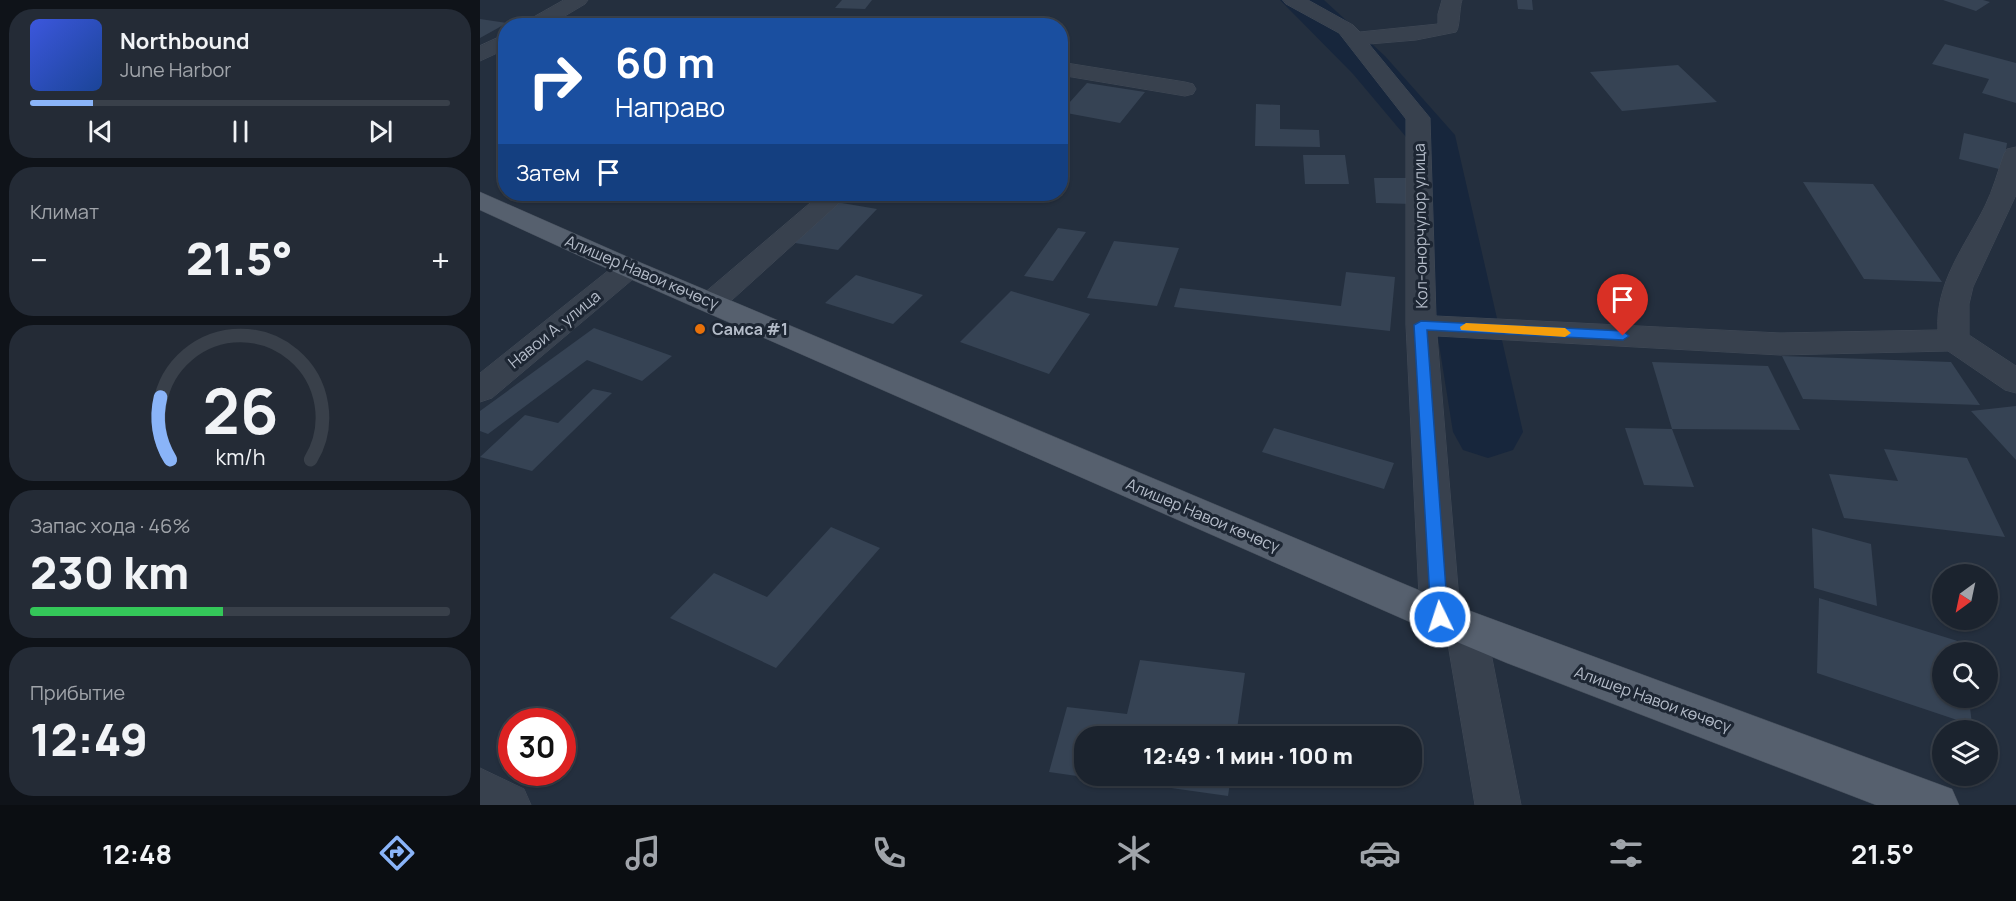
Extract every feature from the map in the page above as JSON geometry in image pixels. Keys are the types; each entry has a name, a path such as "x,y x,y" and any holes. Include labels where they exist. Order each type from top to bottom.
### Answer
{"main road":[{"name":"Алишер Навои көчөсү","path":"480,201 629,268 1453,622 1936,805"}],"street":[{"path":"546,18 578,0"},
{"name":"Кол-онорчулор улица","path":"1293,0 1346,29 1418,118 1421,325 1453,622 1498,805"},
{"path":"1355,39 1416,34 1449,28 1448,14 1452,0"},
{"path":"480,54 498,44"},
{"path":"1068,69 1185,89"},
{"path":"1954,340 1952,324 1957,286 1999,204 2016,154"},
{"path":"712,302 828,201"},
{"name":"Навои А. улица","path":"480,390 629,268"},
{"path":"1421,325 1780,344 1954,340 2016,382"},
{"path":"480,791 508,805"}],"building":[{"path":"842,0 872,0 865,9 835,8"},
{"path":"1517,0 1532,0 1533,10 1518,9"},
{"path":"1943,0 1983,0 1990,2 1976,11"},
{"path":"480,19 498,22 498,28 480,38"},
{"path":"1945,44 2016,63 2016,103 1982,93 1989,79 1932,64"},
{"path":"1678,65 1717,102 1622,111 1590,72"},
{"path":"1087,83 1145,92 1120,123 1068,113 1068,104"},
{"path":"1256,104 1280,105 1280,129 1319,130 1320,147 1255,146"},
{"path":"1964,133 2007,143 2003,170 1959,159"},
{"path":"1303,155 1345,155 1349,184 1305,184"},
{"path":"1374,178 1409,178 1413,204 1376,203"},
{"path":"1803,182 1873,184 1942,282 1864,279"},
{"path":"830,201 877,209 838,250 789,242"},
{"path":"1058,228 1086,232 1053,281 1024,276"},
{"path":"1114,241 1179,248 1157,306 1087,298"},
{"path":"1346,272 1395,277 1390,331 1174,307 1180,288 1341,306"},
{"path":"856,275 923,295 893,324 825,303"},
{"path":"1011,291 1090,314 1049,374 960,342"},
{"path":"594,328 672,356 642,381 587,360 488,434 480,431 480,411"},
{"path":"1782,356 1951,362 1980,405 1803,399"},
{"path":"1652,362 1768,366 1800,430 1672,429"},
{"path":"593,389 612,393 532,471 480,457 525,415 558,423"},
{"path":"2016,406 2016,460 1971,411"},
{"path":"1274,428 1394,463 1384,489 1262,452"},
{"path":"1625,428 1672,429 1694,487 1644,485"},
{"path":"1884,449 1967,458 2005,537 1844,518 1829,474 1898,481"},
{"path":"831,527 880,548 776,668 670,618 714,573 767,597"},
{"path":"1812,528 1871,544 1877,606 1814,588"},
{"path":"1819,598 1961,642 1932,642 1932,708 1970,708 1971,720 1957,720 1817,673"},
{"path":"1140,660 1245,673 1237,726 1074,726 1074,776 1049,772 1067,707 1127,714"},
{"path":"1157,786 1230,786 1228,796"}],"waterway":[{"path":"1300,0 1369,65 1430,135 1488,432"}],"slow traffic":[{"path":"1466,327 1565,333"}],"place":[{"name":"Самса #1","path":"700,329"}],"route":[{"path":"1440,617 1421,325 1623,336"}]}
